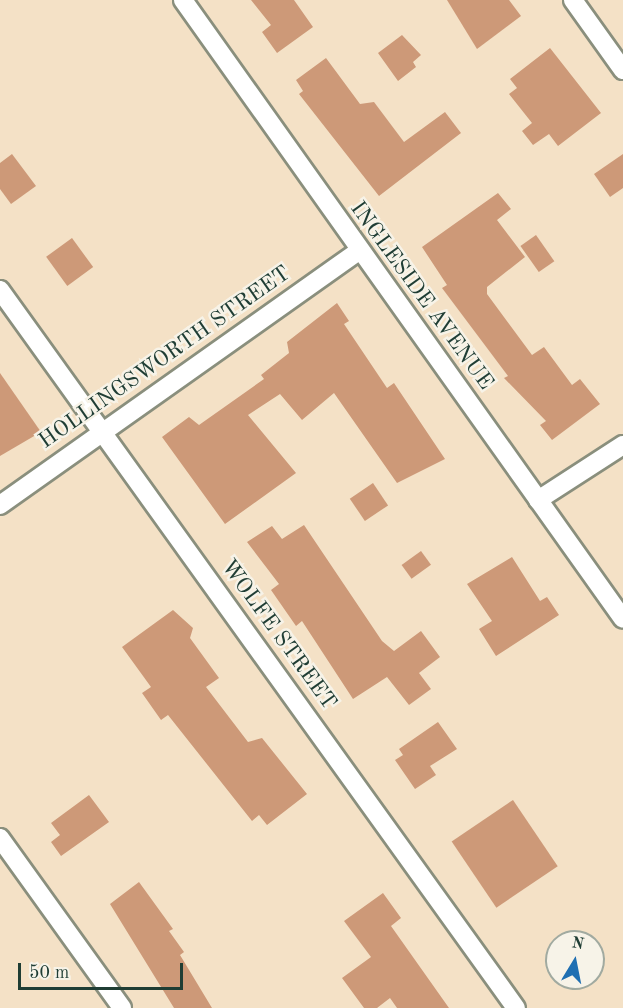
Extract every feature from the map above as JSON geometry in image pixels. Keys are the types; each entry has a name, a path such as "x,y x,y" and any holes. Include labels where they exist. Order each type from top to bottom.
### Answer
{"street":[{"name":"INGLESIDE AVENUE","path":"183,0 359,251 623,619"},
{"path":"573,0 623,70"},
{"name":"HOLLINGSWORTH STREET","path":"0,505 359,251"},
{"name":"WOLFE STREET","path":"0,290 516,1008"},
{"path":"538,500 623,445"},
{"path":"0,838 123,1008"}],"building":[{"path":"251,0 294,0 313,27 277,53 262,32 271,25"},
{"path":"447,0 509,0 521,16 477,49"},
{"path":"402,35 421,55 413,62 416,67 398,81 378,53"},
{"path":"550,48 601,113 558,146 549,134 533,145 522,131 532,123 509,94 517,88 510,79"},
{"path":"326,58 360,104 374,102 404,142 445,112 461,133 379,196 299,94 303,91 296,80"},
{"path":"12,154 36,186 11,204 0,189 0,163"},
{"path":"623,154 623,188 610,197 594,174"},
{"path":"498,193 511,209 497,220 525,257 487,287 487,294 532,355 544,347 572,385 580,379 600,404 552,440 540,425 546,421 504,378 508,376 442,288 447,285 422,247"},
{"path":"536,235 554,261 539,272 520,246"},
{"path":"72,238 93,267 67,286 46,257"},
{"path":"337,303 349,321 344,324 387,388 394,383 445,459 397,483 334,393 302,420 280,394 248,415 296,473 225,524 162,437 189,417 199,425 264,379 261,375 289,353 287,342"},
{"path":"0,373 41,432 0,456"},
{"path":"373,483 388,505 365,521 350,499"},
{"path":"304,525 382,641 394,651 421,631 440,657 419,673 431,689 409,705 387,677 353,699 302,621 296,626 271,590 279,584 247,542 272,526 282,539"},
{"path":"421,551 431,565 412,579 402,565"},
{"path":"512,557 540,601 547,597 559,615 496,656 479,629 492,621 467,584"},
{"path":"173,610 193,628 190,638 219,678 206,687 248,742 262,738 307,794 267,825 259,815 252,821 168,715 161,720 142,693 151,687 122,647"},
{"path":"438,722 457,749 430,766 436,775 415,789 395,760 403,755 399,749"},
{"path":"89,795 109,822 61,856 51,842 60,835 51,823"},
{"path":"513,800 558,866 496,908 452,841"},
{"path":"139,882 173,929 169,931 184,952 180,955 212,1008 174,1008 110,904"},
{"path":"383,893 401,918 391,926 449,1008 397,1008 390,998 377,1008 364,1008 342,978 371,957 344,921"}]}
